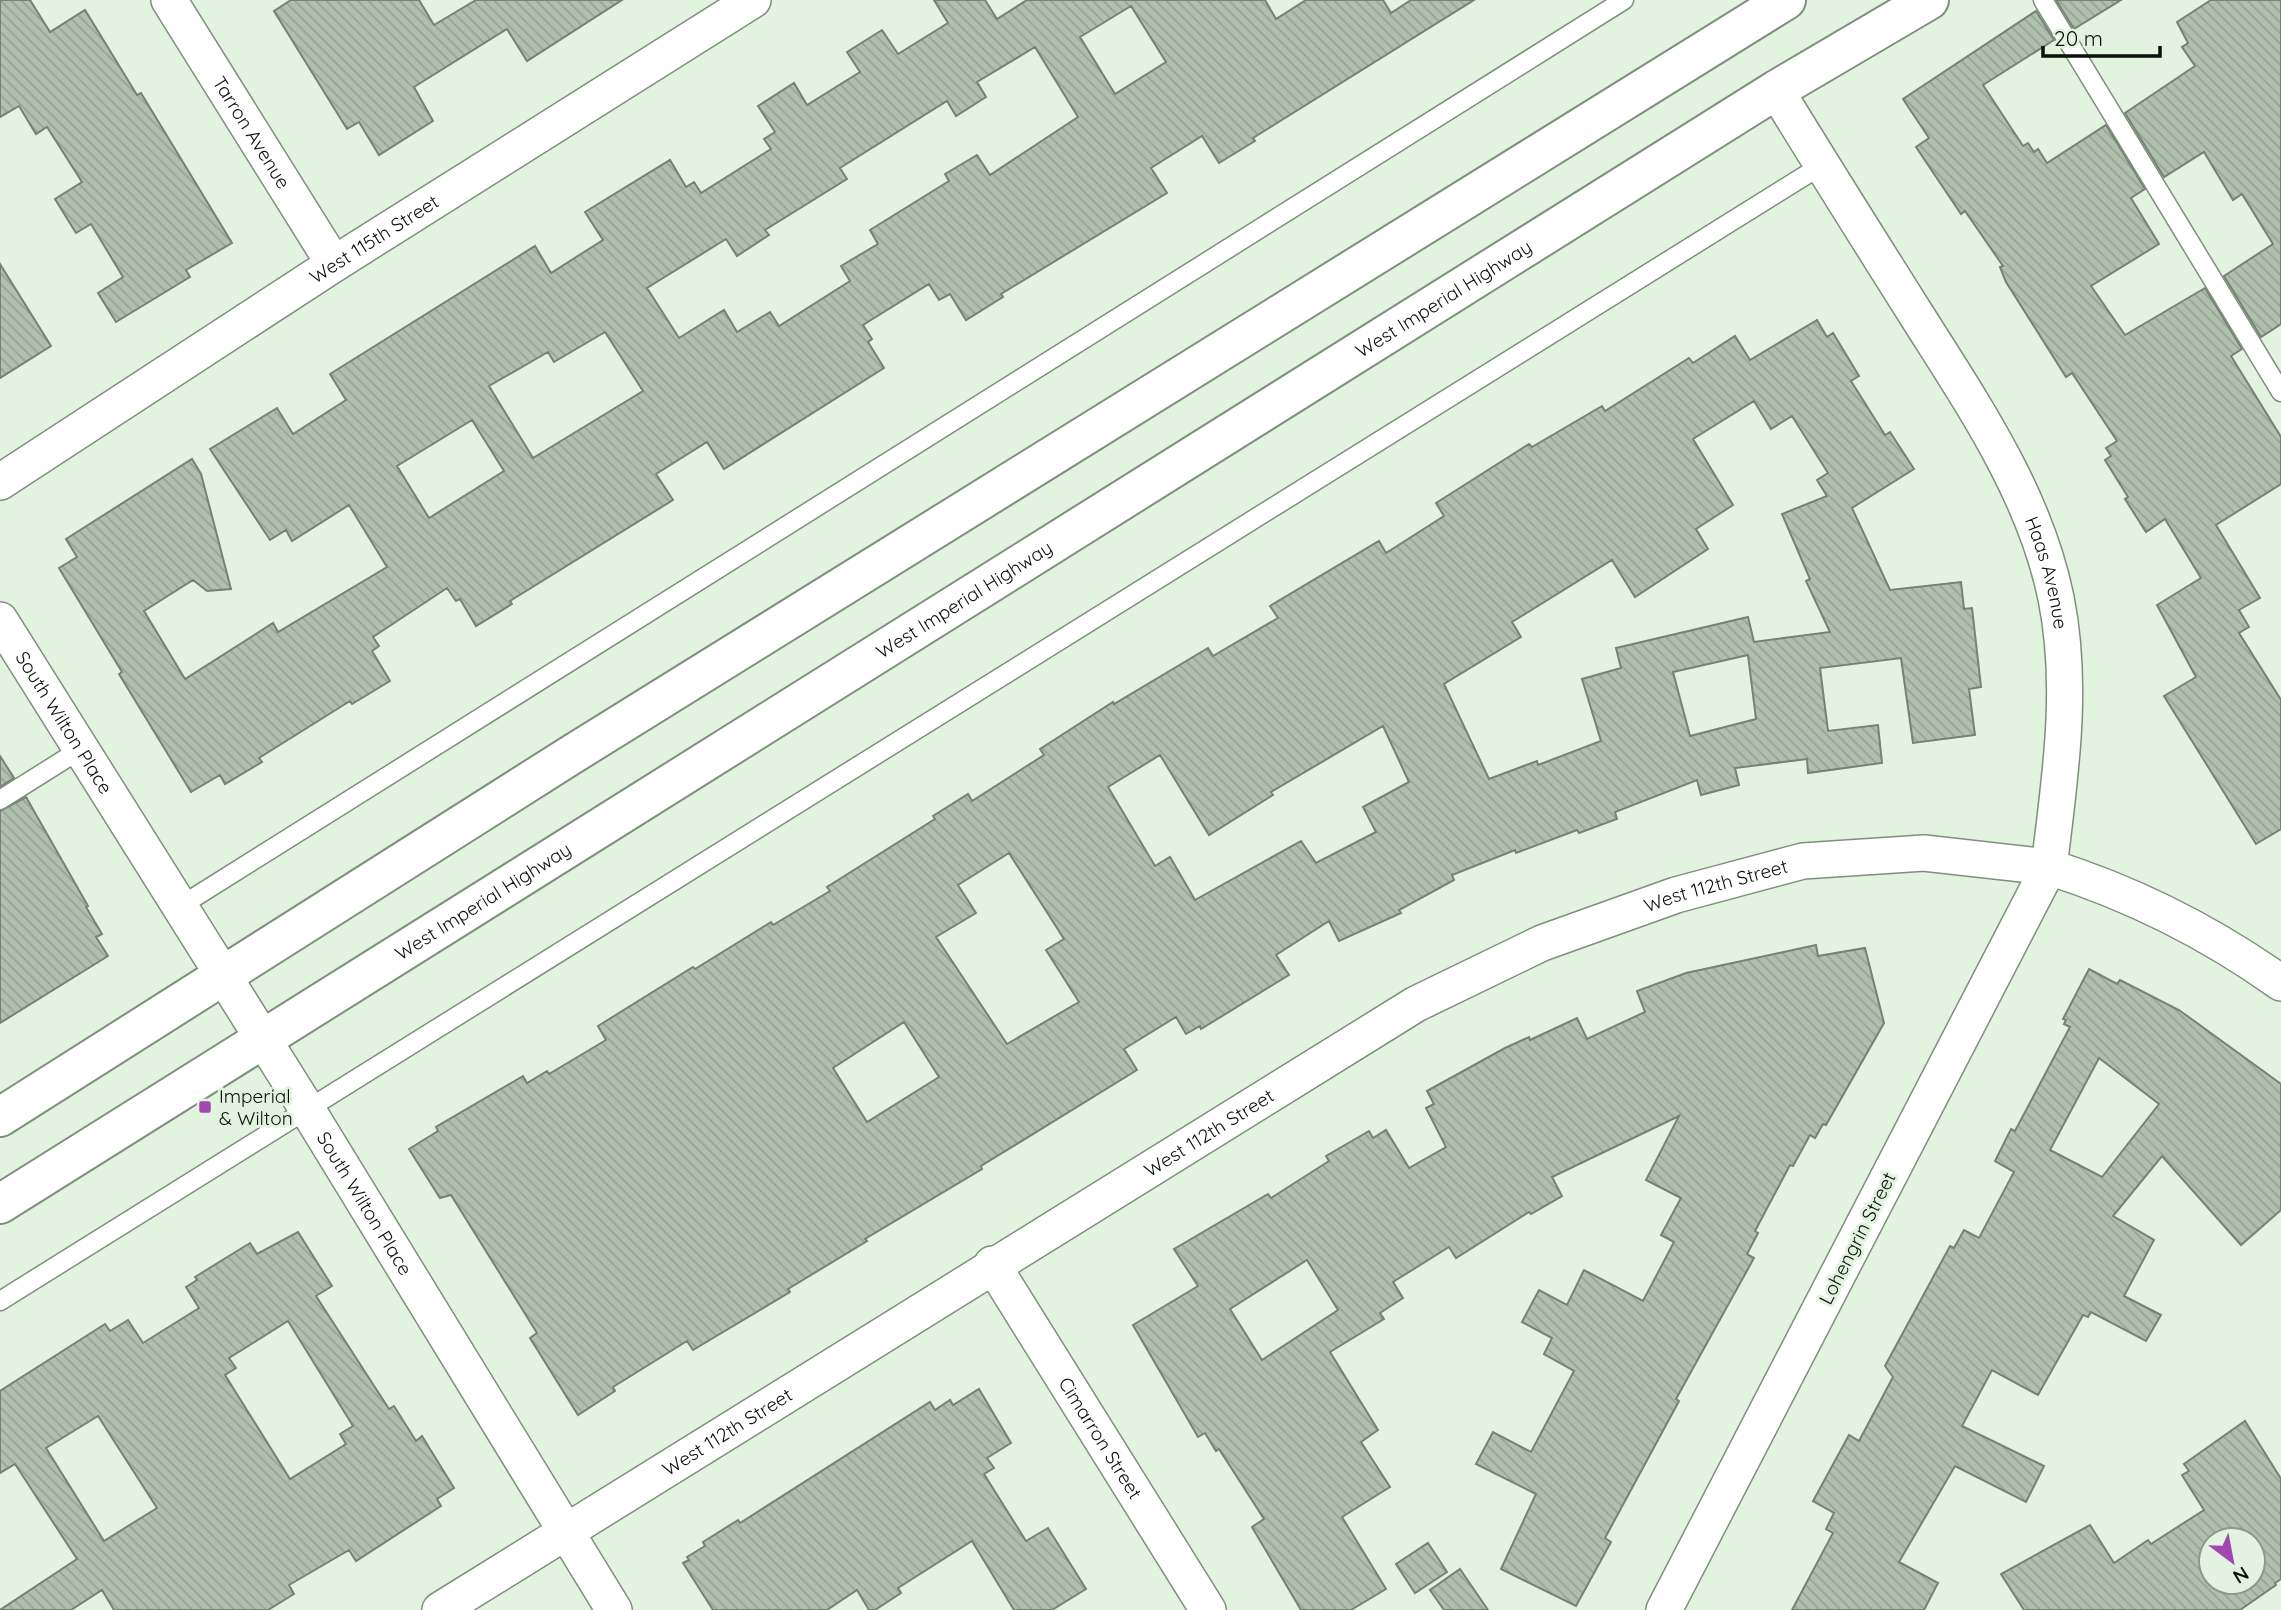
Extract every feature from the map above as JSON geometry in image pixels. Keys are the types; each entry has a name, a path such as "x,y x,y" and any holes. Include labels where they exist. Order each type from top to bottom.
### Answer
{"main road":[{"path":"0,1116 224,977 582,747 1786,0"},
{"name":"West Imperial Highway","path":"0,1203 1776,90 1929,0"}],"street":[{"name":"Tarron Avenue","path":"169,0 334,264"},
{"name":"West 115th Street","path":"0,482 730,6"},
{"name":"Haas Avenue","path":"1776,90 1988,428 2033,520 2056,598 2065,672 2063,754 2049,867"},
{"name":"South Wilton Place","path":"0,620 307,1109 614,1610"},
{"name":"West 112th Street","path":"440,1610 992,1264 1416,1004 1542,943 1676,895 1803,861 1924,853 2049,867"},
{"path":"2049,867 2094,881 2232,948 2281,983"},
{"name":"Lohengrin Street","path":"1664,1610 2049,867"},
{"name":"Cimarron Street","path":"992,1264 1208,1610"}],"lane":[{"path":"179,907 1624,0"},
{"path":"2043,0 2281,392"},
{"path":"0,1301 1822,165"},
{"path":"0,800 81,749"}],"building":[{"path":"0,0 30,0 50,32 85,10 137,95 141,93 232,243 186,270 190,277 116,322 98,293 123,277 91,224 76,233 55,199 82,182 47,127 36,134 19,106 0,117"},
{"path":"291,0 419,0 434,25 476,0 622,0 527,61 507,29 414,87 433,121 379,155 359,122 347,129 274,11"},
{"path":"934,0 985,0 997,19 1027,0 1265,0 1276,19 1306,0 1383,0 1391,13 1411,0 1474,0 1253,138 1255,141 1219,163 1202,136 1151,168 1167,193 1001,294 1003,297 966,320 950,294 939,300 929,284 863,325 872,339 868,342 884,368 724,469 707,442 656,474 673,500 510,601 512,604 476,626 460,599 456,601 447,588 373,637 379,646 372,651 390,681 352,704 350,701 259,758 262,762 225,784 220,775 191,792 119,674 122,672 59,568 77,557 66,539 192,459 201,474 231,589 207,591 193,580 144,611 185,679 273,623 278,632 387,567 349,505 292,541 286,530 270,540 210,449 277,408 293,434 346,400 330,374 535,246 551,273 603,240 585,212 670,160 686,187 694,182 701,193 771,149 764,139 775,132 758,106 794,83 807,105 860,72 847,52 882,30 898,54 948,23","holes":["1131,6 1166,62 1115,94 1080,37","1035,47 1078,117 990,175 977,155 945,174 949,181 870,230 878,244 841,266 850,281 779,326 770,312 737,332 724,310 679,338 647,288 726,239 737,256 769,235 765,230 847,179 840,168 947,101 956,116 986,97 977,82","605,332 643,391 533,458 489,386 548,352 554,362","472,420 504,471 429,518 397,466"]},
{"path":"2056,0 2121,0 2074,29"},
{"path":"2211,0 2281,0 2281,324 2261,337 2224,276 2273,244 2242,194 2233,200 2204,152 2164,177 2125,113 2195,66 2182,47 2188,43 2177,22"},
{"path":"2036,11 2054,40 1983,85 2023,146 2028,143 2034,152 2038,149 2047,163 2106,125 2145,189 2131,198 2159,244 2091,286 2125,335 2205,288 2242,349 2231,356 2281,437 2281,484 2216,525 2260,598 2239,610 2249,627 2239,633 2281,700 2281,829 2256,844 2164,696 2196,677 2157,605 2201,578 2165,519 2146,532 2125,499 2128,497 2105,460 2111,456 2106,448 2117,441 2072,373 2066,377 2006,282 2000,267 2003,266 1965,211 1961,214 1916,147 1929,138 1903,99"},
{"path":"0,264 51,346 0,378"},
{"path":"1817,320 1827,337 1833,333 1859,376 1851,381 1885,435 1890,432 1914,469 1852,508 1890,590 1961,582 1964,609 1972,608 1981,687 1969,689 1975,735 1913,743 1901,658 1820,668 1828,731 1878,725 1882,763 1808,773 1807,759 1735,768 1739,785 1701,795 1697,780 1615,812 1617,819 1579,833 1577,830 1516,853 1515,850 1452,875 1454,880 1399,910 1401,913 1339,941 1329,921 1276,955 1289,975 1201,1029 1200,1026 1186,1034 1176,1017 1124,1049 1137,1070 981,1166 982,1169 865,1239 867,1241 788,1289 790,1292 693,1350 687,1341 613,1387 615,1391 578,1415 530,1338 537,1333 451,1195 440,1198 409,1149 438,1131 436,1127 523,1076 527,1083 547,1071 549,1074 606,1040 598,1026 693,967 695,969 771,922 773,925 830,891 827,887 935,819 933,816 968,794 972,801 1044,755 1040,749 1113,702 1114,704 1208,648 1213,656 1278,618 1270,606 1379,541 1386,553 1444,516 1436,503 1529,444 1532,447 1602,406 1605,411 1689,358 1693,363 1735,336 1750,360","holes":["1754,401 1771,429 1792,416 1828,473 1817,480 1827,496 1782,514 1810,579 1806,581 1830,632 1754,642 1748,617 1616,648 1621,668 1582,679 1601,741 1538,765 1537,761 1489,779 1444,684 1521,637 1512,622 1612,560 1635,597 1708,549 1696,529 1733,505 1693,439","1748,655 1756,719 1690,736 1673,672","1383,726 1409,782 1363,807 1376,832 1316,863 1301,841 1195,900 1170,857 1155,866 1108,787 1160,755 1209,835 1273,795 1271,792","1009,853 1064,939 1046,950 1079,1002 1007,1044 936,937 976,913 958,885","904,1022 939,1077 867,1122 833,1068"]},
{"path":"0,756 14,778 0,787"},
{"path":"26,797 88,906 86,907 102,934 96,937 108,956 0,1023 0,811"},
{"path":"1816,945 1818,956 1865,948 1884,1023 1826,1125 1823,1124 1815,1138 1810,1135 1793,1166 1790,1165 1755,1231 1758,1233 1747,1254 1754,1258 1676,1399 1679,1401 1605,1538 1611,1542 1576,1606 1501,1569 1536,1494 1476,1464 1493,1432 1531,1452 1574,1371 1544,1354 1552,1338 1522,1322 1539,1290 1567,1305 1584,1270 1643,1301 1674,1242 1661,1235 1681,1198 1646,1180 1679,1116 1552,1177 1562,1196 1531,1214 1529,1212 1456,1258 1449,1247 1393,1282 1403,1298 1380,1313 1384,1319 1330,1352 1378,1430 1361,1442 1390,1487 1342,1517 1386,1589 1351,1610 1301,1610 1252,1527 1264,1519 1219,1449 1216,1451 1205,1433 1198,1437 1133,1325 1198,1286 1174,1249 1268,1194 1271,1198 1329,1161 1326,1156 1369,1131 1373,1138 1386,1130 1409,1168 1446,1147 1426,1108 1434,1104 1427,1091 1505,1048 1529,1037 1530,1040 1577,1018 1587,1039 1645,1012 1637,991 1686,973","holes":["1307,1260 1338,1310 1262,1360 1230,1309"]},
{"path":"2089,969 2117,984 2120,980 2179,1010 2281,1084 2281,1210 2241,1245 2162,1156 2113,1216 2154,1240 2124,1296 2161,1315 2146,1341 2091,1312 2088,1317 2083,1315 2038,1395 1992,1370 1962,1426 2044,1466 2026,1502 1955,1466 1899,1562 1938,1583 1924,1610 1792,1610 1833,1533 1826,1529 1834,1513 1813,1501 1849,1435 1859,1441 1893,1377 1885,1366 1950,1246 1954,1248 1964,1230 1979,1238 2014,1172 1995,1161 2011,1129 2015,1131 2070,1027 2064,1024 2066,1020 2063,1019","holes":["2099,1058 2159,1104 2102,1177 2050,1150"]},
{"path":"298,1232 332,1286 316,1296 389,1409 394,1406 416,1441 422,1436 454,1488 437,1499 441,1506 356,1561 349,1550 289,1585 294,1594 268,1610 114,1610 102,1590 71,1610 0,1610 77,1559 15,1464 0,1473 0,1391 105,1324 110,1331 128,1320 143,1343 199,1308 186,1287 197,1280 195,1277 250,1243 257,1254","holes":["288,1321 353,1426 340,1434 346,1444 290,1479 225,1375 236,1368 229,1358","98,1416 157,1508 104,1541 46,1448"]},
{"path":"979,1389 1011,1443 987,1458 994,1468 984,1474 1026,1541 1048,1528 1086,1589 1052,1610 1014,1610 972,1541 898,1588 901,1593 875,1610 869,1610 857,1590 827,1610 713,1610 683,1563 689,1560 687,1557 705,1546 703,1542 738,1520 740,1523 930,1402 935,1410 950,1400 953,1405"},
{"path":"2245,1421 2281,1479 2281,1579 2276,1585 2267,1591 2267,1526 2197,1526 2197,1596 2260,1596 2240,1610 2024,1610 2001,1574 2090,1525 2114,1563 2148,1540 2151,1544 2204,1510 2182,1475 2189,1471 2184,1464"},
{"path":"1428,1543 1447,1572 1415,1593 1396,1564"},
{"path":"1460,1569 1488,1610 1444,1610 1430,1590"}],"place":[{"name":"Imperial & Wilton","path":"205,1107"}]}
